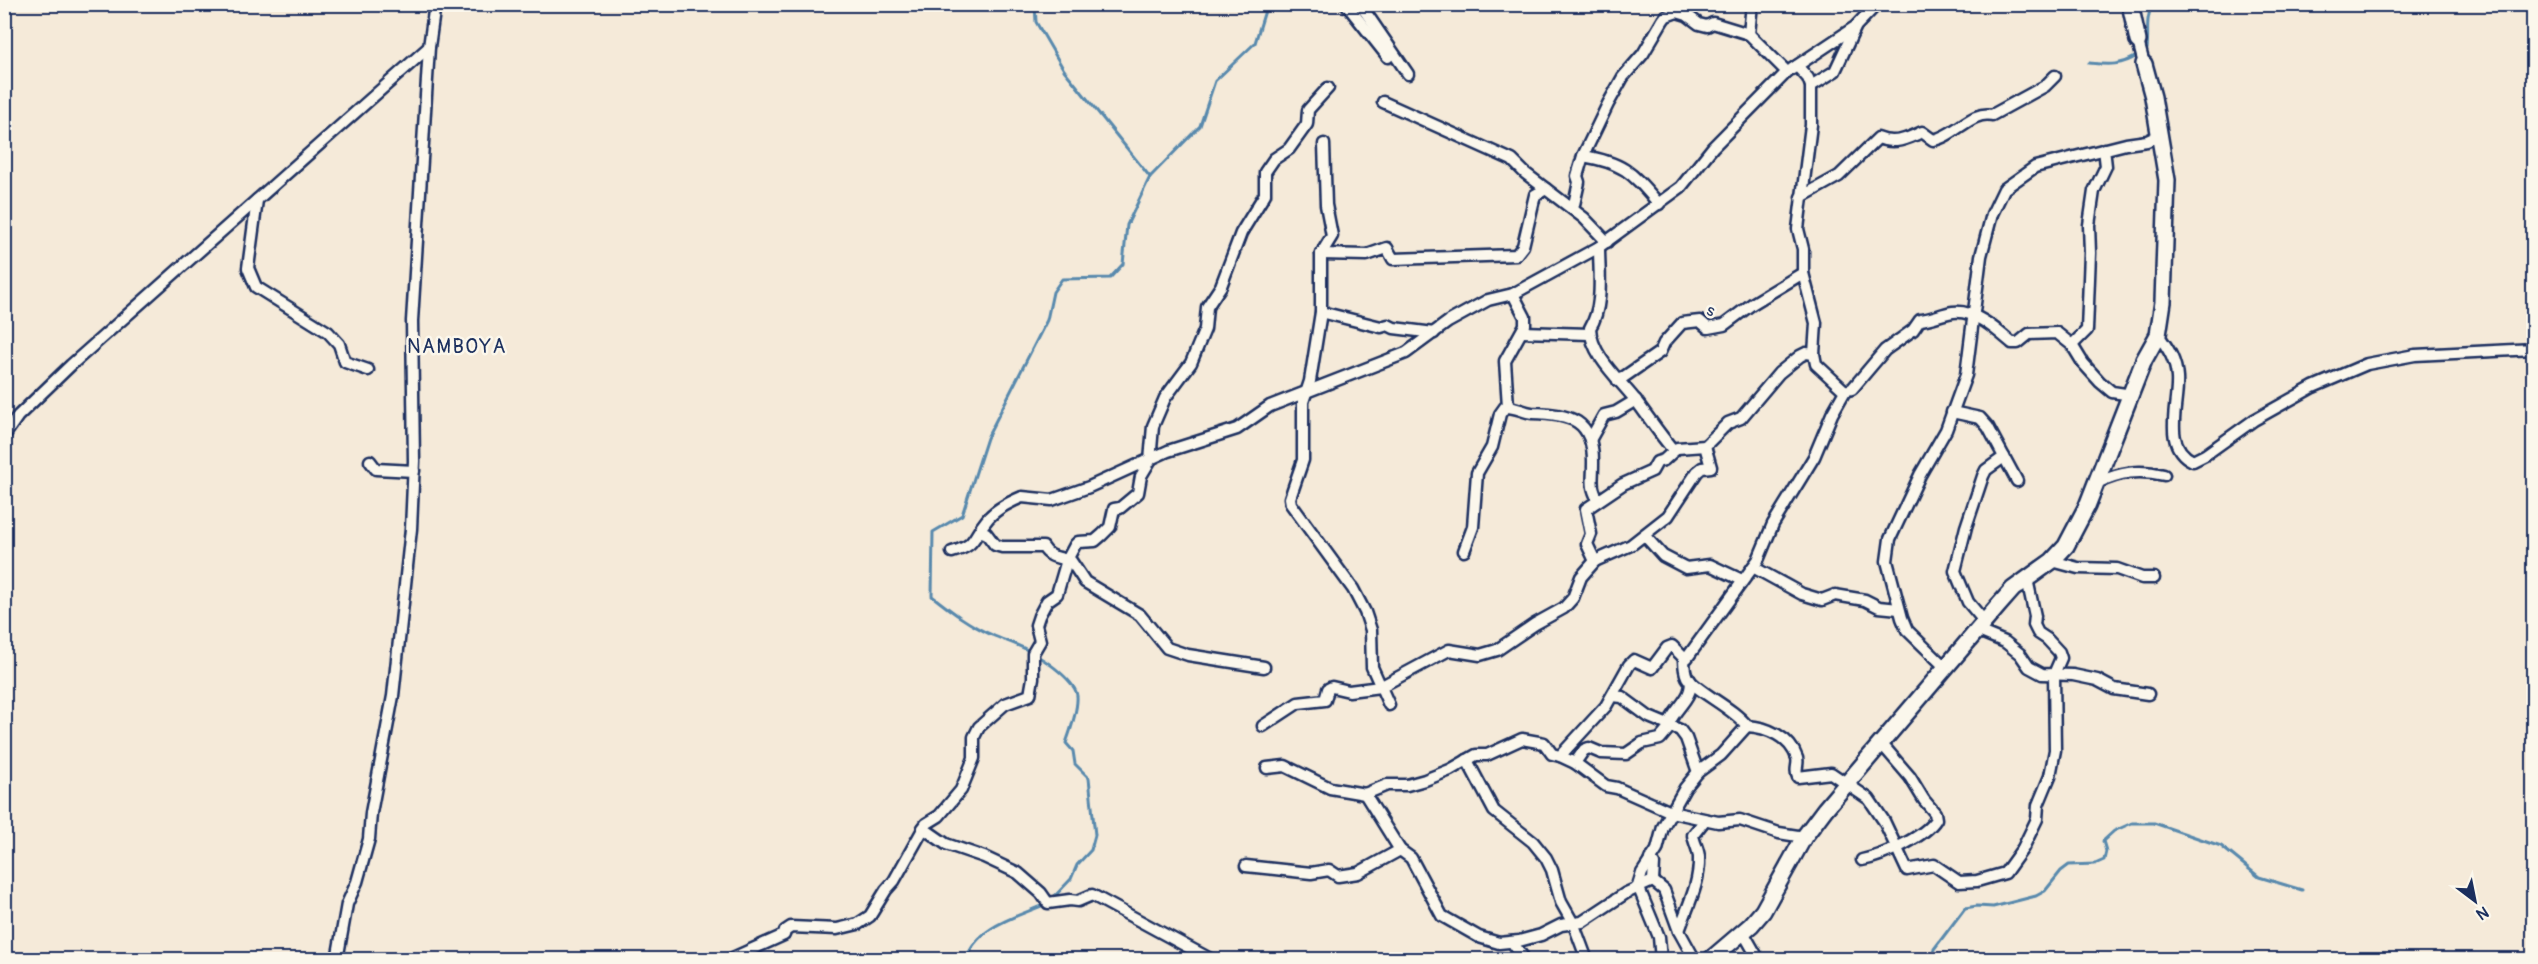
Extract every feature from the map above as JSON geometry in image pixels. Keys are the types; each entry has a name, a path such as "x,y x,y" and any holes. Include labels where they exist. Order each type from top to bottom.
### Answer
{"street":[{"path":"338,960 347,904 357,882 369,839 371,813 393,696 411,529 414,471 412,321 429,47 435,4"},
{"path":"1346,4 1392,62"},
{"path":"1360,4 1408,74"},
{"path":"1749,34 1752,4"},
{"path":"952,552 966,548 981,532 986,521 1011,502 1022,497 1052,500 1150,461 1168,451 1237,429 1269,406 1406,353 1448,322 1488,300 1513,294 1603,244 1681,187 1713,147 1792,69 1855,27 1877,4"},
{"path":"1710,960 1743,932 1763,911 1804,837 1880,742 2013,589 2052,561 2066,546 2075,532 2097,483 2144,360 2158,335 2163,302 2167,180 2160,135 2130,4"},
{"path":"1573,209 1579,182 1577,176 1583,156 1623,77 1638,63 1666,16 1678,8 1700,24 1707,26 1713,24 1749,34 1792,69 1808,78 1811,86 1811,125 1798,230 1803,249 1803,273 1816,323 1814,354 1816,364 1845,391"},
{"path":"1811,86 1834,71 1855,27"},
{"path":"4,436 18,416 71,365 429,47"},
{"path":"1802,197 1839,176 1878,138 1887,142 1901,141 1922,132 1933,140 1944,138 1974,117 1984,113 1992,115 2045,86 2055,76"},
{"path":"728,960 784,936 785,931 791,927 837,928 858,924 870,916 900,872 923,828 939,816 961,790 974,758 974,737 979,727 1005,704 1029,695 1033,678 1033,654 1040,641 1036,625 1043,607 1057,594 1068,560 1078,542 1095,541 1110,527 1114,509 1120,508 1138,493 1141,476 1150,461 1153,426 1165,398 1191,363 1205,329 1207,307 1221,286 1244,227 1265,194 1265,172 1274,159 1289,149 1307,124 1308,110 1328,88"},
{"path":"1383,102 1512,160 1573,209 1603,244 1599,304 1590,334 1612,376 1636,400 1674,451"},
{"path":"1946,668 1907,630 1899,609 1887,561 1890,539 1920,476 1946,430 1966,375 1981,256 1992,214 2004,189 2035,167 2104,149 2147,141 2160,135"},
{"path":"1324,144 1326,205 1332,236 1322,254 1321,312 1303,402 1303,460 1290,498 1291,504 1353,589 1365,612 1371,630 1372,667 1389,705"},
{"path":"2072,345 2087,330 2089,225 2094,191 2106,166 2104,149"},
{"path":"1583,156 1608,160 1624,167 1659,204"},
{"path":"1322,254 1368,255 1387,248 1393,260 1516,255 1523,246 1535,195 1546,189"},
{"path":"257,200 248,268 256,287 327,332 339,344 345,362 368,370"},
{"name":"s","path":"1618,381 1660,352 1664,343 1682,323 1700,321 1708,328 1724,325 1752,303 1803,273"},
{"path":"1508,406 1505,362 1526,325 1525,317 1513,294"},
{"path":"1321,312 1381,327 1388,325 1394,328 1434,333"},
{"path":"1684,658 1688,658 1702,640 1753,567 1773,524 1814,457 1832,414 1845,391 1852,389 1885,350 1913,330 1920,320 1937,318 1955,312 1972,315 2012,343 2018,342 2029,334 2057,333 2072,345 2082,363 2112,392 2132,395"},
{"path":"1522,332 1590,334"},
{"path":"2158,335 2170,351 2177,378 2173,431 2181,450 2193,461 2278,405 2367,364 2415,355 2534,349"},
{"path":"1594,561 1587,544 1592,534 1585,512 1598,500 1632,478 1652,471 1657,462 1664,460 1677,448 1705,446 1728,423 1741,418 1779,373 1800,356 1806,353 1814,354"},
{"path":"1590,440 1604,415 1616,412 1636,400"},
{"path":"1464,551 1473,527 1477,473 1492,447 1502,410 1508,406 1529,412 1549,412 1574,418 1585,430 1590,440 1593,463 1591,488 1598,500"},
{"path":"1952,412 1980,418 1988,427 2017,481"},
{"path":"1263,726 1298,703 1325,700 1328,688 1349,691 1380,687 1449,650 1480,655 1497,650 1535,624 1564,608 1573,598 1581,577 1594,561 1631,545 1645,536 1668,516 1697,472 1702,468 1711,468 1705,446"},
{"path":"2004,457 1986,470 1983,476 1954,571 1980,626 2005,642 2020,654 2029,667 2042,674 2073,675 2097,680 2114,688 2148,694"},
{"path":"370,461 376,469 414,471"},
{"path":"2097,483 2118,473 2152,472 2164,475"},
{"path":"981,532 986,532 995,545 1043,547 1052,557 1071,561 1084,582 1140,615 1167,648 1188,655 1264,667"},
{"path":"1645,536 1663,556 1686,568 1710,565 1742,580"},
{"path":"2052,561 2078,568 2117,569 2142,578 2154,578"},
{"path":"1753,567 1802,594 1822,600 1835,594 1864,600 1879,607 1899,609"},
{"path":"1690,680 1747,726 1758,726 1785,738 1797,758 1795,773 1797,777 1831,773 1869,799 1884,821 1907,870 1934,865 1959,882 1977,881 2005,873 2012,866 2033,829 2038,805 2050,776 2055,750 2054,675 2061,658 2034,626 2035,616 2027,579"},
{"path":"1560,756 1613,696 1634,660 1652,668 1667,648 1672,646 1684,658 1684,668 1690,680 1690,691 1673,714 1670,725 1660,739 1642,743 1626,754 1601,753 1589,748 1584,750 1575,763"},
{"path":"1613,696 1622,698 1649,717 1680,730 1686,738 1698,772"},
{"path":"1661,960 1659,938 1638,886 1650,859 1657,850 1663,827 1698,772 1721,755 1747,726"},
{"path":"1267,768 1285,766 1330,788 1365,794 1387,785 1407,785 1425,780 1450,770 1476,755 1486,755 1526,739 1544,744 1552,754 1575,763 1606,786 1617,788 1671,812 1718,822 1740,820 1779,833 1804,837"},
{"path":"1862,860 1873,858 1919,835 1936,819 1935,813 1910,777 1880,742"},
{"path":"1467,760 1494,811 1533,842 1546,858 1552,870 1560,902 1574,925 1587,960"},
{"path":"1365,794 1400,850 1411,858 1442,916 1479,937 1499,943 1512,942 1541,935 1561,925 1574,925 1638,886 1653,881"},
{"path":"1679,931 1698,882 1699,855 1694,835 1705,820"},
{"path":"923,828 946,844 984,856 1018,873 1041,893 1048,903 1078,901 1092,895 1212,960"},
{"path":"1246,867 1311,873 1329,870 1338,876 1358,873 1400,850"},
{"path":"1650,859 1654,864 1653,881"},
{"path":"1653,881 1664,890 1679,931 1695,960"},
{"path":"1743,932 1759,960"},
{"path":"1512,942 1525,960"}],"waterway":[{"path":"1035,4 1036,22 1064,70 1150,177"},
{"path":"1031,652 976,627 932,596 933,532 962,515 987,438 1047,320 1053,292 1062,279 1110,278 1123,264 1127,225 1150,177 1200,126 1215,81 1255,43 1267,4"},
{"path":"2144,51 2147,49 2148,21 2152,4"},
{"path":"2089,63 2115,64 2138,55"},
{"path":"1037,656 1061,673 1072,685 1077,696 1066,743 1073,751 1075,764 1089,778 1095,835 1091,850 1077,865 1071,879 1051,900"},
{"path":"1932,960 1934,949 1965,908 1993,907 2036,896 2045,891 2061,871 2069,865 2095,864 2104,860 2106,851 2103,841 2114,831 2132,823 2154,823 2221,846 2259,877 2302,890"},
{"path":"966,960 971,948 988,931 1010,918 1046,904"}],"district":[{"name":"NAMBOYA","path":"457,346"}]}
